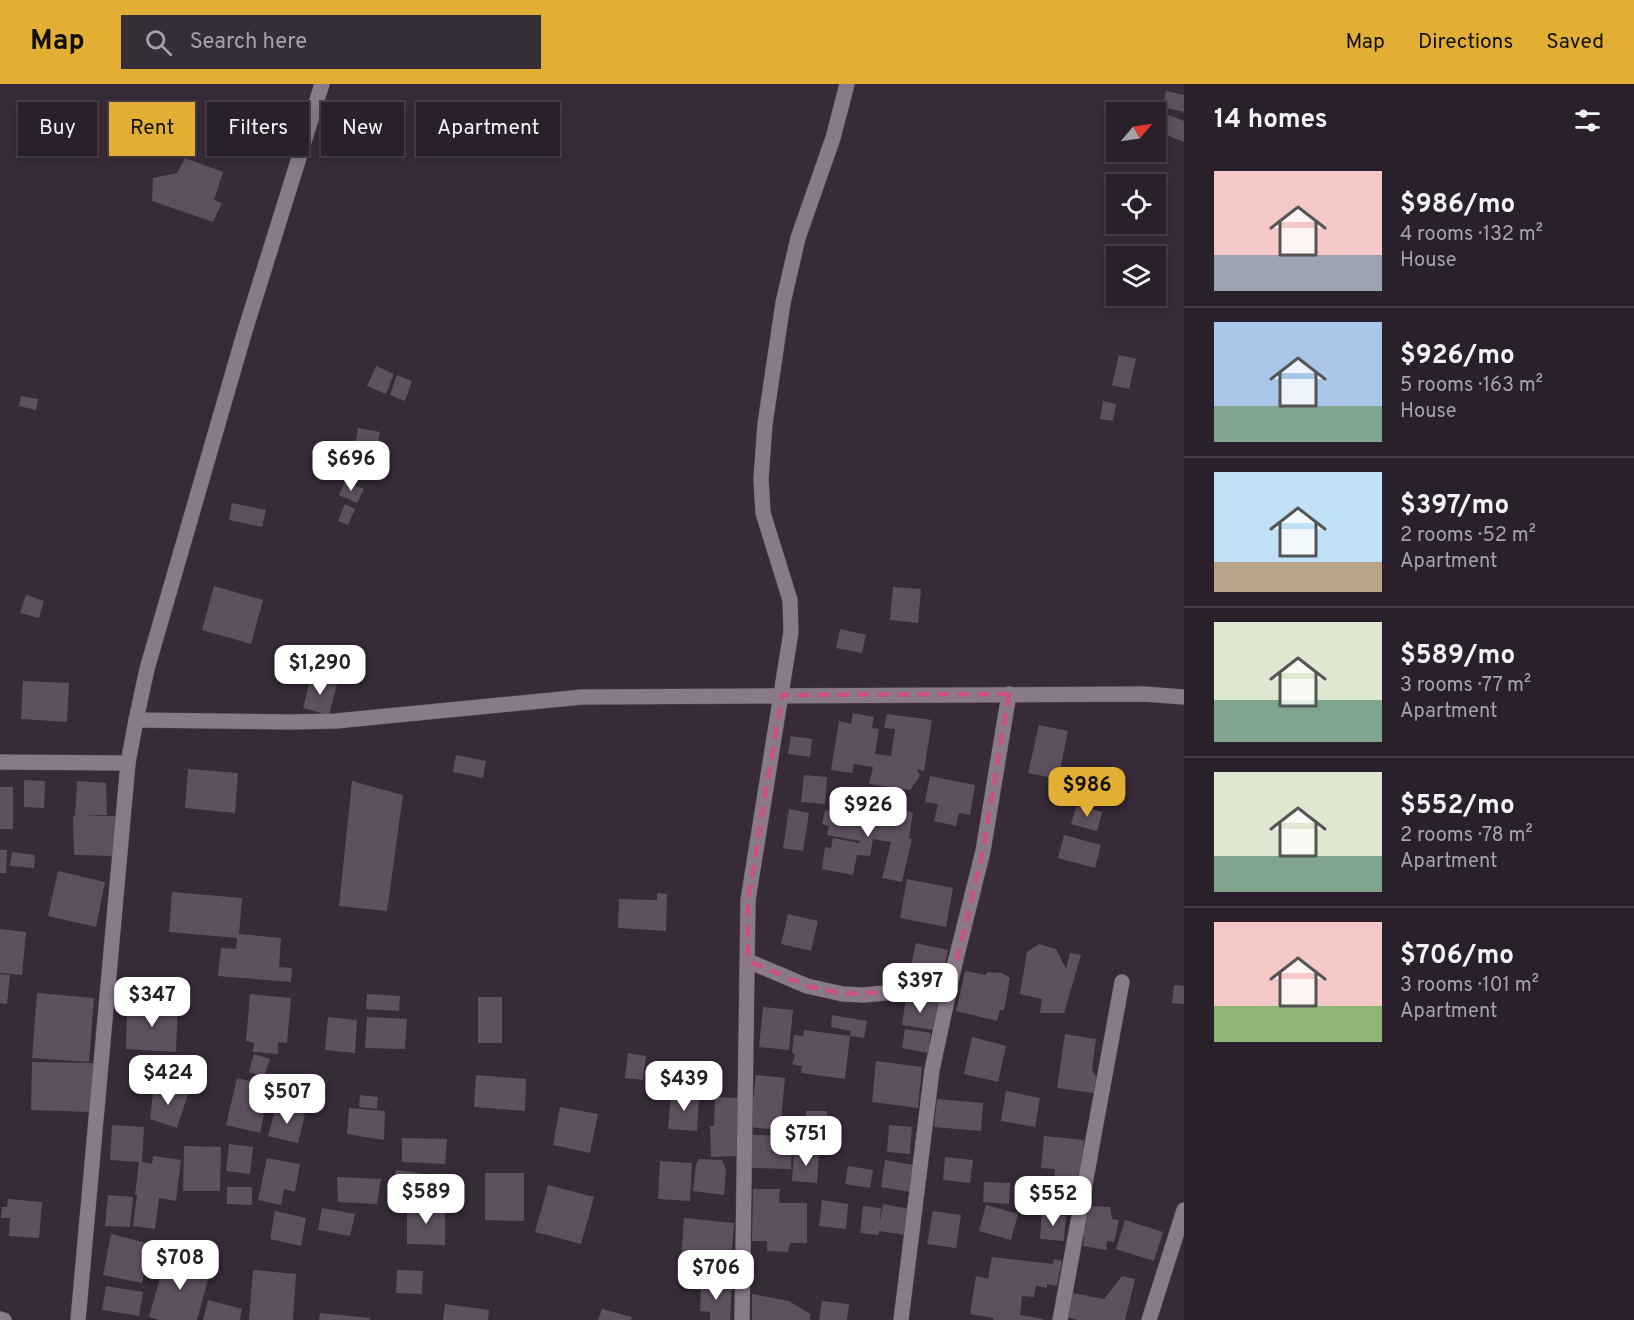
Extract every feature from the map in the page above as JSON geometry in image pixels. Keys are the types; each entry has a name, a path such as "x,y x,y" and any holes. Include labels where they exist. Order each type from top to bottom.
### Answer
{"street":[{"path":"78,1320 128,763 136,720 147,669 244,334 322,84"},
{"path":"742,1320 748,900 791,632 790,600 763,513 761,479 765,424 783,303 798,238 833,138 847,84"},
{"path":"136,720 336,721 582,697 1009,694 1144,694 1184,697"},
{"path":"902,1320 932,1070 983,851 1009,694"},
{"path":"0,762 128,763"},
{"path":"748,961 807,986 843,994 864,995 906,991 948,997"},
{"path":"1060,1320 1122,982"},
{"path":"1149,1320 1184,1210"}],"highlighted area":[{"path":"1009,694 983,851 948,997 906,991 843,994 807,986 748,961 748,900 782,695"}],"building":[{"path":"1166,91 1184,95 1184,112 1166,108 1166,102 1164,102"},
{"path":"1166,114 1184,121 1184,142 1166,135"},
{"path":"185,158 223,172 214,200 222,203 213,222 152,201 153,178 177,173"},
{"path":"1119,355 1136,359 1129,389 1112,385"},
{"path":"376,366 394,374 386,394 367,386"},
{"path":"397,375 412,381 405,401 390,395"},
{"path":"21,396 38,399 36,410 19,406"},
{"path":"1103,401 1116,404 1113,421 1100,419"},
{"path":"358,428 380,432 376,454 354,450"},
{"path":"345,481 364,489 357,503 339,495"},
{"path":"232,503 266,510 262,527 229,520"},
{"path":"345,504 355,509 348,525 338,521"},
{"path":"214,586 263,600 251,644 202,630"},
{"path":"893,587 921,589 918,623 890,620"},
{"path":"26,595 44,601 39,618 20,613"},
{"path":"840,629 866,635 862,653 836,648"},
{"path":"311,677 337,684 329,715 303,708"},
{"path":"23,681 69,683 67,722 21,719"},
{"path":"853,713 874,717 872,728 879,729 875,754 891,756 895,729 884,728 887,714 932,720 924,771 917,769 920,776 910,790 869,784 873,767 854,764 852,773 831,770 839,721 851,724"},
{"path":"1039,725 1068,731 1058,779 1028,773"},
{"path":"791,736 812,739 810,757 788,754"},
{"path":"456,755 486,761 483,778 453,772"},
{"path":"188,769 238,773 235,813 185,808"},
{"path":"804,775 827,777 825,804 801,802"},
{"path":"930,776 975,785 970,815 959,813 956,826 934,821 938,804 925,802"},
{"path":"24,780 45,781 44,808 24,807"},
{"path":"77,781 106,783 107,815 81,816 116,816 114,856 74,855 73,816 75,816"},
{"path":"352,781 403,795 387,911 339,906"},
{"path":"0,787 13,787 13,829 0,829"},
{"path":"835,805 851,809 851,805 866,808 867,805 913,812 909,838 912,839 902,882 882,878 891,842 873,839 870,856 857,855 853,875 822,869 825,847 831,848 833,838 859,843 860,841 827,835 829,826 822,824 825,810 833,811"},
{"path":"1077,805 1102,812 1097,831 1071,824"},
{"path":"789,809 809,813 803,851 783,848"},
{"path":"1064,835 1101,845 1095,868 1058,858"},
{"path":"0,850 7,850 6,873 0,873"},
{"path":"12,852 35,855 34,868 10,866"},
{"path":"58,871 105,882 96,927 48,916"},
{"path":"907,879 953,888 946,927 900,918"},
{"path":"172,892 242,898 239,934 281,938 279,967 292,968 291,982 218,976 221,948 236,949 237,938 169,932"},
{"path":"657,893 667,894 666,931 618,928 619,899 657,900"},
{"path":"788,914 818,921 811,951 781,944"},
{"path":"0,929 26,932 22,975 0,973"},
{"path":"916,943 948,950 939,991 907,984"},
{"path":"1039,944 1056,949 1066,969 1070,953 1081,955 1064,1013 1040,1013 1042,999 1020,994 1027,952"},
{"path":"965,971 985,975 988,972 1002,973 1010,978 1004,1010 1000,1010 997,1021 956,1011"},
{"path":"0,974 10,975 7,1004 0,1003"},
{"path":"1174,985 1184,986 1184,1004 1172,1003"},
{"path":"37,993 94,998 89,1062 32,1058"},
{"path":"250,994 291,998 287,1043 278,1042 278,1054 253,1052 254,1043 246,1041"},
{"path":"367,994 400,996 399,1011 366,1009"},
{"path":"478,997 502,997 502,1043 478,1043"},
{"path":"906,997 939,1004 934,1030 902,1025"},
{"path":"127,1004 178,1007 176,1052 126,1049"},
{"path":"763,1007 793,1010 789,1050 759,1047"},
{"path":"832,1015 867,1021 864,1038 850,1036 851,1031 831,1027"},
{"path":"328,1017 357,1020 355,1053 325,1050"},
{"path":"367,1017 407,1019 405,1049 365,1048"},
{"path":"905,1029 931,1033 928,1053 902,1048"},
{"path":"804,1030 850,1036 845,1079 801,1073 802,1066 792,1064 795,1056 792,1052 794,1035 803,1036"},
{"path":"1065,1034 1096,1039 1092,1070 1097,1078 1094,1093 1057,1088"},
{"path":"972,1037 1006,1046 998,1082 964,1074"},
{"path":"628,1053 646,1056 643,1080 625,1078"},
{"path":"254,1054 270,1059 264,1077 249,1072"},
{"path":"876,1061 922,1067 918,1108 872,1102"},
{"path":"32,1062 96,1063 91,1112 31,1110"},
{"path":"476,1075 526,1079 525,1111 474,1107"},
{"path":"756,1075 785,1078 780,1130 750,1127"},
{"path":"237,1078 270,1086 260,1133 226,1125"},
{"path":"154,1085 188,1094 177,1128 150,1119"},
{"path":"1006,1091 1040,1098 1035,1127 1001,1121"},
{"path":"671,1093 699,1096 697,1131 668,1129"},
{"path":"360,1095 378,1097 377,1109 359,1107"},
{"path":"715,1097 740,1098 740,1156 711,1157 710,1126 714,1126"},
{"path":"937,1099 983,1103 981,1131 934,1127"},
{"path":"276,1107 305,1114 298,1143 268,1136"},
{"path":"560,1107 598,1114 590,1153 553,1145"},
{"path":"349,1108 385,1111 384,1140 347,1134"},
{"path":"806,1111 827,1111 828,1135 806,1135"},
{"path":"112,1125 144,1127 142,1162 152,1164 153,1156 181,1160 176,1201 159,1198 155,1229 133,1226 139,1162 110,1160"},
{"path":"889,1125 912,1127 910,1154 887,1152"},
{"path":"752,1135 792,1136 791,1169 752,1168"},
{"path":"1044,1136 1084,1140 1080,1185 1054,1182 1055,1169 1041,1168"},
{"path":"402,1138 447,1139 445,1164 402,1162"},
{"path":"229,1144 253,1147 250,1174 226,1171"},
{"path":"184,1146 221,1147 220,1191 183,1191"},
{"path":"794,1151 819,1153 817,1183 792,1181"},
{"path":"945,1157 973,1160 970,1183 943,1180"},
{"path":"267,1158 300,1164 295,1192 284,1189 281,1205 258,1200"},
{"path":"699,1159 722,1160 726,1170 724,1195 693,1191 696,1164"},
{"path":"885,1160 914,1165 910,1192 881,1187"},
{"path":"660,1161 692,1163 690,1201 658,1199"},
{"path":"848,1166 873,1170 870,1188 845,1184"},
{"path":"396,1170 443,1176 438,1205 392,1198"},
{"path":"485,1173 524,1173 524,1221 485,1220"},
{"path":"337,1177 381,1179 377,1204 338,1202"},
{"path":"984,1182 1010,1183 1009,1204 983,1202"},
{"path":"548,1185 594,1197 581,1244 535,1232"},
{"path":"227,1187 252,1187 252,1205 227,1204"},
{"path":"753,1189 780,1189 779,1203 807,1203 807,1243 790,1243 788,1252 767,1251 767,1241 752,1241"},
{"path":"108,1195 133,1197 130,1227 105,1226"},
{"path":"8,1199 42,1202 39,1238 9,1236 10,1218 1,1218 2,1207 7,1207"},
{"path":"822,1200 848,1204 846,1229 819,1226"},
{"path":"883,1204 909,1209 905,1235 879,1231 878,1235 860,1233 863,1206 881,1208 880,1222"},
{"path":"986,1205 1018,1214 1011,1240 979,1231"},
{"path":"407,1206 445,1206 445,1245 407,1244"},
{"path":"1087,1206 1110,1207 1112,1219 1119,1220 1114,1242 1107,1241 1106,1250 1083,1246 1084,1237 1079,1236"},
{"path":"322,1208 355,1214 350,1236 318,1230"},
{"path":"275,1211 306,1218 301,1246 270,1239"},
{"path":"933,1211 961,1215 956,1248 927,1244"},
{"path":"1042,1213 1066,1216 1064,1241 1040,1239"},
{"path":"684,1218 734,1223 731,1262 681,1258"},
{"path":"1125,1220 1163,1232 1154,1261 1116,1249"},
{"path":"111,1234 150,1244 142,1283 103,1275"},
{"path":"166,1256 211,1268 197,1320 159,1320 149,1317"},
{"path":"992,1257 1053,1264 1054,1259 1062,1261 1057,1286 1047,1284 1047,1288 1036,1286 1034,1297 1022,1296 1020,1315 1043,1320 993,1320 994,1318 970,1314 976,1276 988,1279"},
{"path":"253,1270 296,1274 293,1320 249,1320"},
{"path":"397,1270 423,1271 422,1294 396,1293"},
{"path":"1122,1276 1135,1279 1125,1320 1078,1320 1066,1317 1072,1293 1104,1299"},
{"path":"701,1283 732,1285 730,1320 710,1320 710,1312 700,1311"},
{"path":"106,1286 143,1292 139,1316 102,1310"},
{"path":"752,1294 789,1301 810,1314 810,1320 752,1320"},
{"path":"208,1300 242,1309 240,1320 203,1320"},
{"path":"822,1301 849,1304 847,1320 819,1320"},
{"path":"445,1304 489,1310 488,1320 443,1320"},
{"path":"602,1309 632,1317 631,1320 598,1320"},
{"path":"320,1313 370,1318 370,1320 319,1320"}]}
